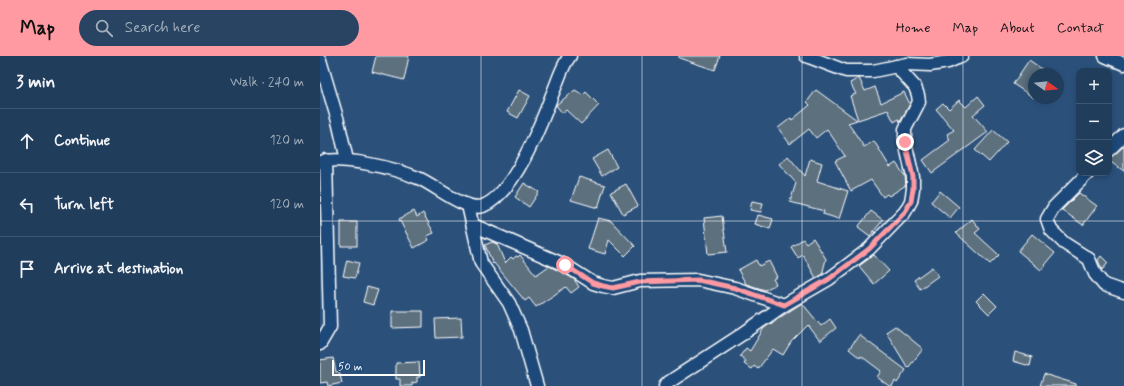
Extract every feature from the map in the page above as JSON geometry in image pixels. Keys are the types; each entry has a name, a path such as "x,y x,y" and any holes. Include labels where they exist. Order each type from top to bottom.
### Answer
{"street":[{"path":"320,344 330,327 323,161 347,160 392,170 418,178 468,205 482,206 502,193 526,155 570,56"},
{"path":"806,56 846,71 873,71 907,64 930,65 948,62 962,56"},
{"path":"1105,56 1124,64"},
{"path":"320,60 338,121 347,160"},
{"path":"665,386 784,305 829,279 869,249 905,212 911,201 913,177 904,135 919,102 918,95 914,87 896,66"},
{"path":"1112,147 1124,135"},
{"path":"1085,176 1054,207 1047,219 1051,230 1064,242 1089,259 1095,274 1104,285 1124,292"},
{"path":"468,205 481,264 509,303 521,330 537,386"},
{"path":"473,225 565,265 593,283 603,286 613,288 640,282 698,280 735,288 784,305"}],"building":[{"path":"376,56 409,56 404,80 372,72"},
{"path":"679,56 720,56 715,70 679,58"},
{"path":"1029,60 1040,68 1028,68 1028,94 1013,84"},
{"path":"859,78 865,91 875,87 881,103 904,92 910,104 900,122 899,119 894,122 888,110 858,120 850,96 856,94 850,83"},
{"path":"519,90 530,96 518,118 507,112"},
{"path":"575,90 583,95 586,92 599,105 581,124 566,110 562,113 556,105"},
{"path":"816,90 857,120 848,123 864,147 874,141 890,167 896,163 905,176 906,185 889,196 887,194 883,197 871,180 851,191 835,161 845,156 827,129 816,138 809,129 790,144 778,128 791,118 792,120 810,105 807,102"},
{"path":"978,96 985,105 973,115 988,132 932,173 923,160 950,140 947,134 954,130 936,109 943,103 949,109 959,100 966,107"},
{"path":"993,130 1007,142 989,162 975,150"},
{"path":"1124,146 1124,171 1112,163 1112,156"},
{"path":"608,150 617,167 602,176 592,159"},
{"path":"788,156 805,176 810,159 822,163 817,181 848,191 839,219 823,214 824,211 790,202 796,183 779,164"},
{"path":"579,177 605,185 598,208 571,200"},
{"path":"524,183 539,192 529,207 515,197"},
{"path":"626,184 638,206 623,214 611,192"},
{"path":"940,191 959,207 950,218 931,202"},
{"path":"1079,193 1097,206 1083,225 1062,210"},
{"path":"752,201 763,203 761,212 750,210"},
{"path":"414,211 417,217 423,213 434,233 427,236 429,240 414,248 399,219"},
{"path":"871,211 883,220 870,236 858,227"},
{"path":"758,215 773,219 770,229 755,224"},
{"path":"722,216 727,252 708,254 704,218"},
{"path":"598,218 611,221 635,246 625,256 609,240 605,254 588,249"},
{"path":"972,219 980,229 975,233 999,255 990,264 956,233"},
{"path":"341,222 357,222 357,246 341,246"},
{"path":"1032,234 1055,253 1041,270 1018,251"},
{"path":"813,238 826,259 822,275 816,278 803,255 798,258 791,247 803,239 806,243"},
{"path":"492,242 497,244 505,263 511,257 513,259 520,255 536,275 549,266 574,279 579,287 571,293 566,287 536,307 529,298 525,301 494,263 493,264 485,245"},
{"path":"874,255 889,271 874,284 859,266"},
{"path":"1101,256 1108,263 1102,270 1098,260"},
{"path":"347,260 359,263 355,278 343,276"},
{"path":"756,260 759,266 769,261 777,277 773,279 776,284 765,290 746,284 738,270"},
{"path":"932,267 938,276 920,289 914,280"},
{"path":"367,287 378,290 373,305 363,302"},
{"path":"984,293 997,306 989,314 976,301"},
{"path":"802,303 821,326 830,319 836,328 820,341 808,325 791,342 783,355 773,349 758,369 754,366 752,369 744,364 746,361 740,356 746,348 750,351 764,328 770,324 771,325"},
{"path":"392,311 423,311 423,327 392,328"},
{"path":"461,318 462,337 436,338 435,319"},
{"path":"895,326 923,349 908,368 886,332"},
{"path":"859,335 906,370 897,383 895,381 892,386 889,386 877,377 881,371 849,349"},
{"path":"1015,352 1032,357 1030,366 1013,361"},
{"path":"333,358 336,372 339,371 342,383 328,386 327,382 320,383 320,360"},
{"path":"419,362 420,377 417,377 417,382 412,383 412,386 400,386 400,379 396,379 396,363"},
{"path":"1044,374 1076,384 1076,386 1040,386"}],"route":[{"path":"565,265 593,283 613,288 640,282 660,280 698,280 735,288 784,305 829,279 869,249 905,212 911,201 913,189 913,177 905,142"}]}
